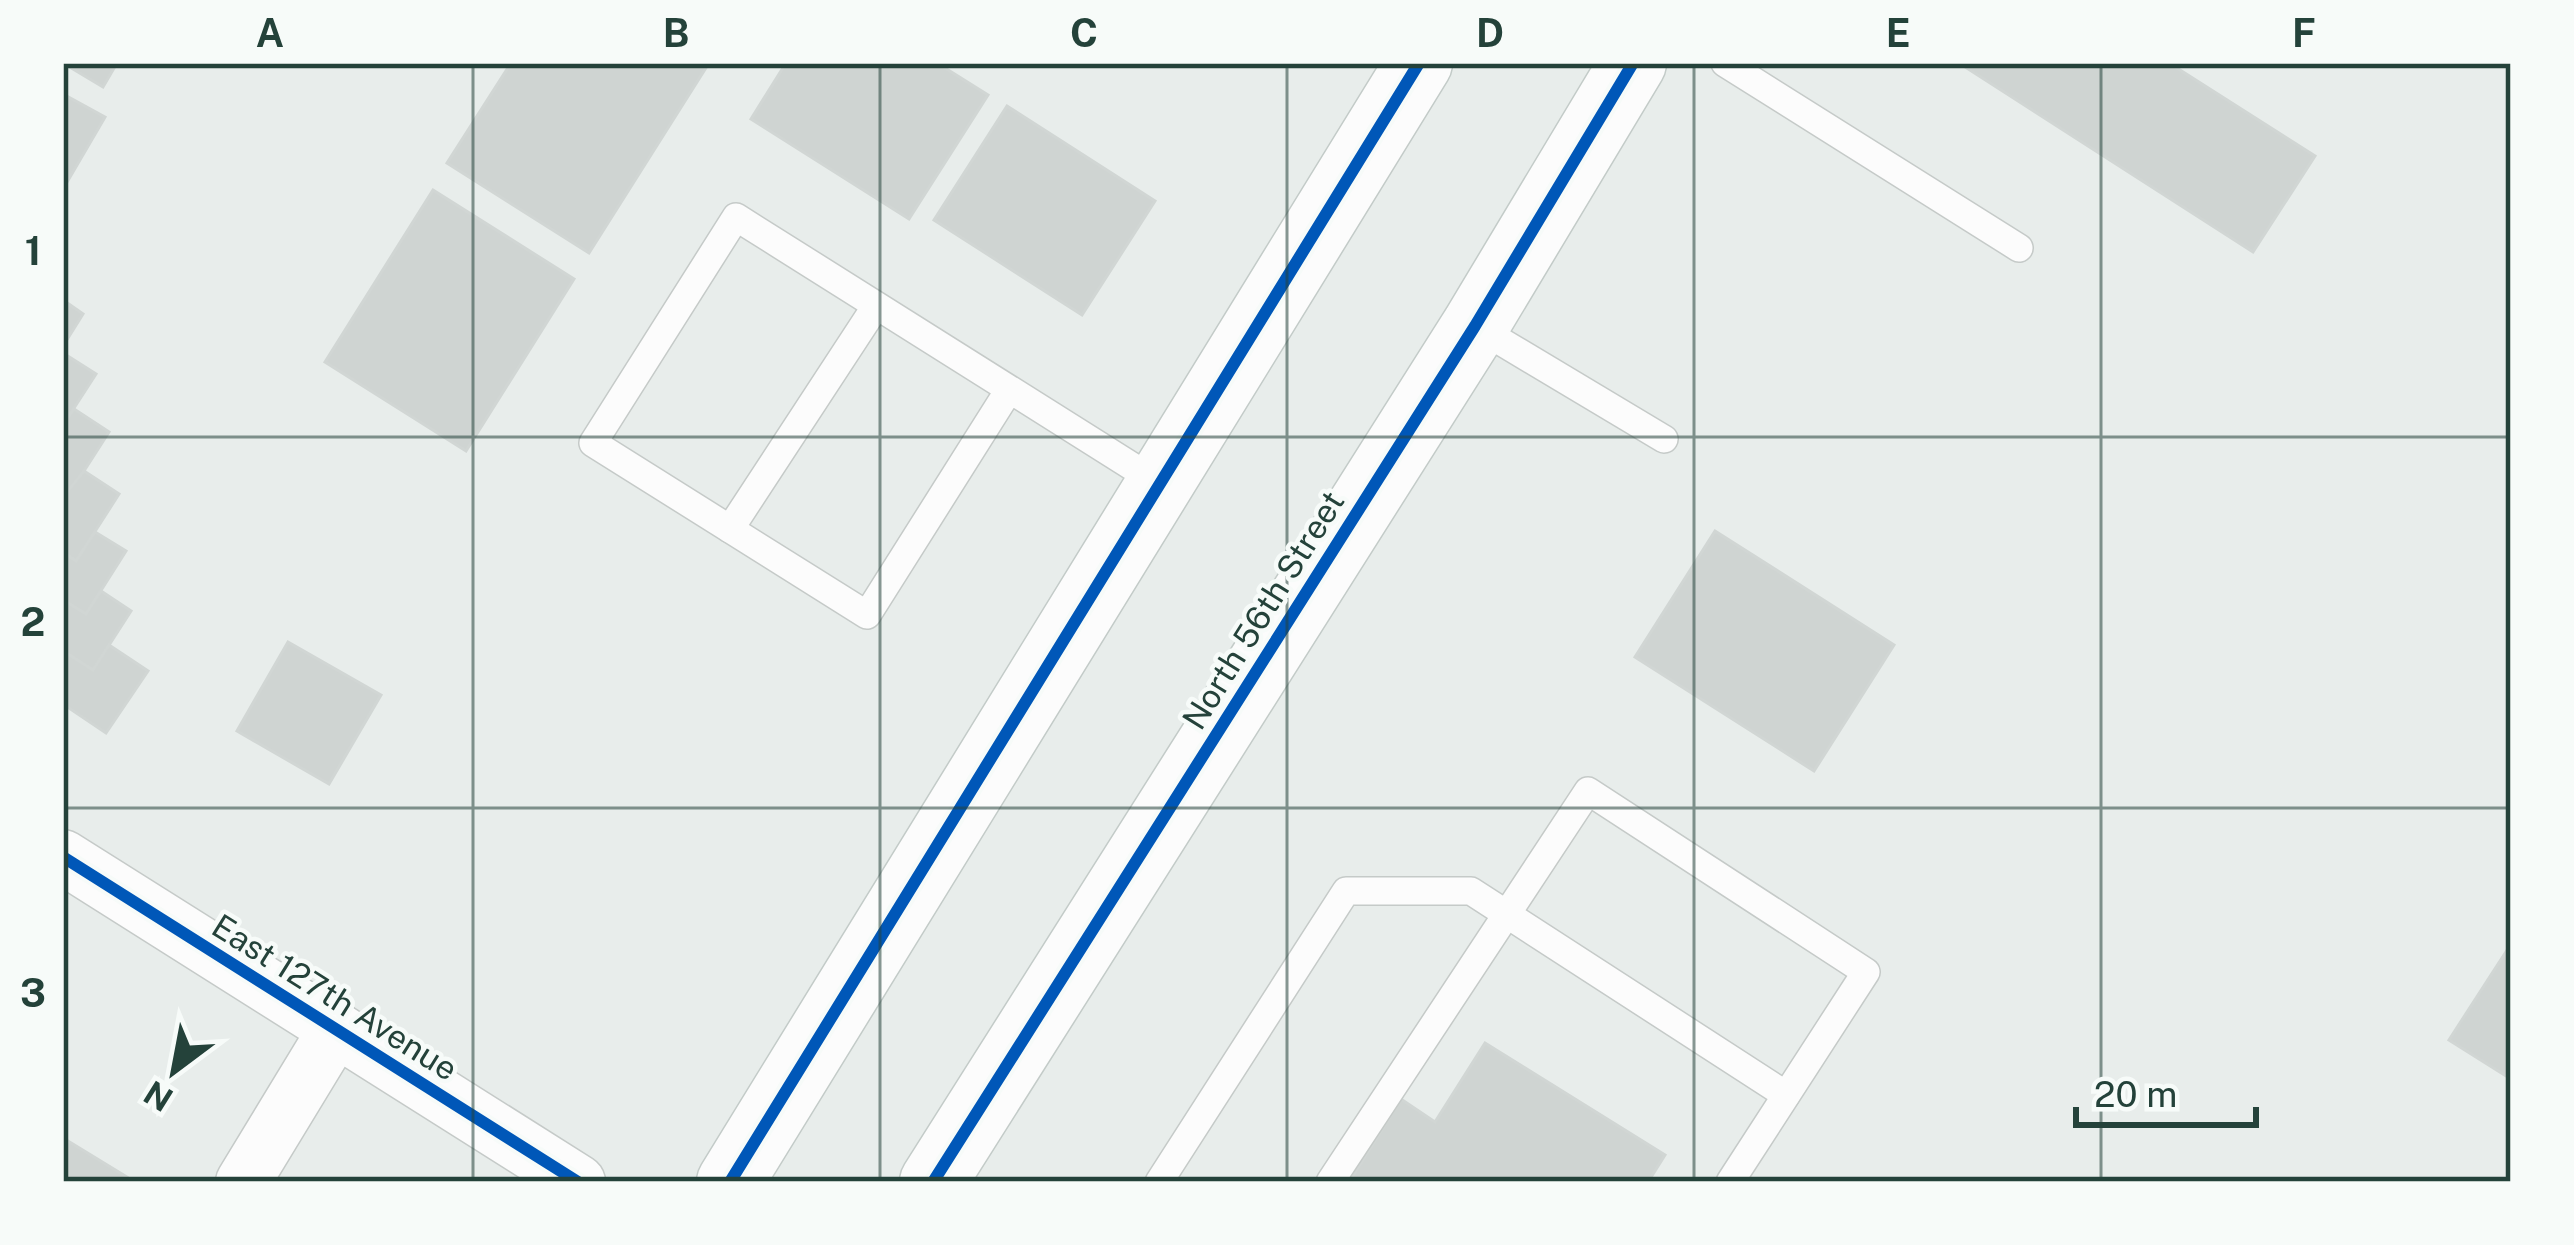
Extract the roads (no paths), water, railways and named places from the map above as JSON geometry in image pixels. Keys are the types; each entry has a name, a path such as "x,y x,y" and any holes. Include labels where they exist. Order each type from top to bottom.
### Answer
{"main road":[{"path":"730,1182 1419,63"},
{"name":"North 56th Street","path":"933,1182 1475,326 1633,63"}],"street":[{"name":"East 127th Avenue","path":"63,857 578,1182"},
{"path":"243,1182 336,1029"}],"lane":[{"path":"1725,63 2020,248"},
{"path":"1010,390 868,615 593,443 736,217 1160,484"},
{"path":"730,530 876,305"},
{"path":"1475,326 1664,439"},
{"path":"1330,1182 1588,791 1866,972 1730,1182"},
{"path":"1159,1182 1346,891 1471,891 1786,1095"}]}
